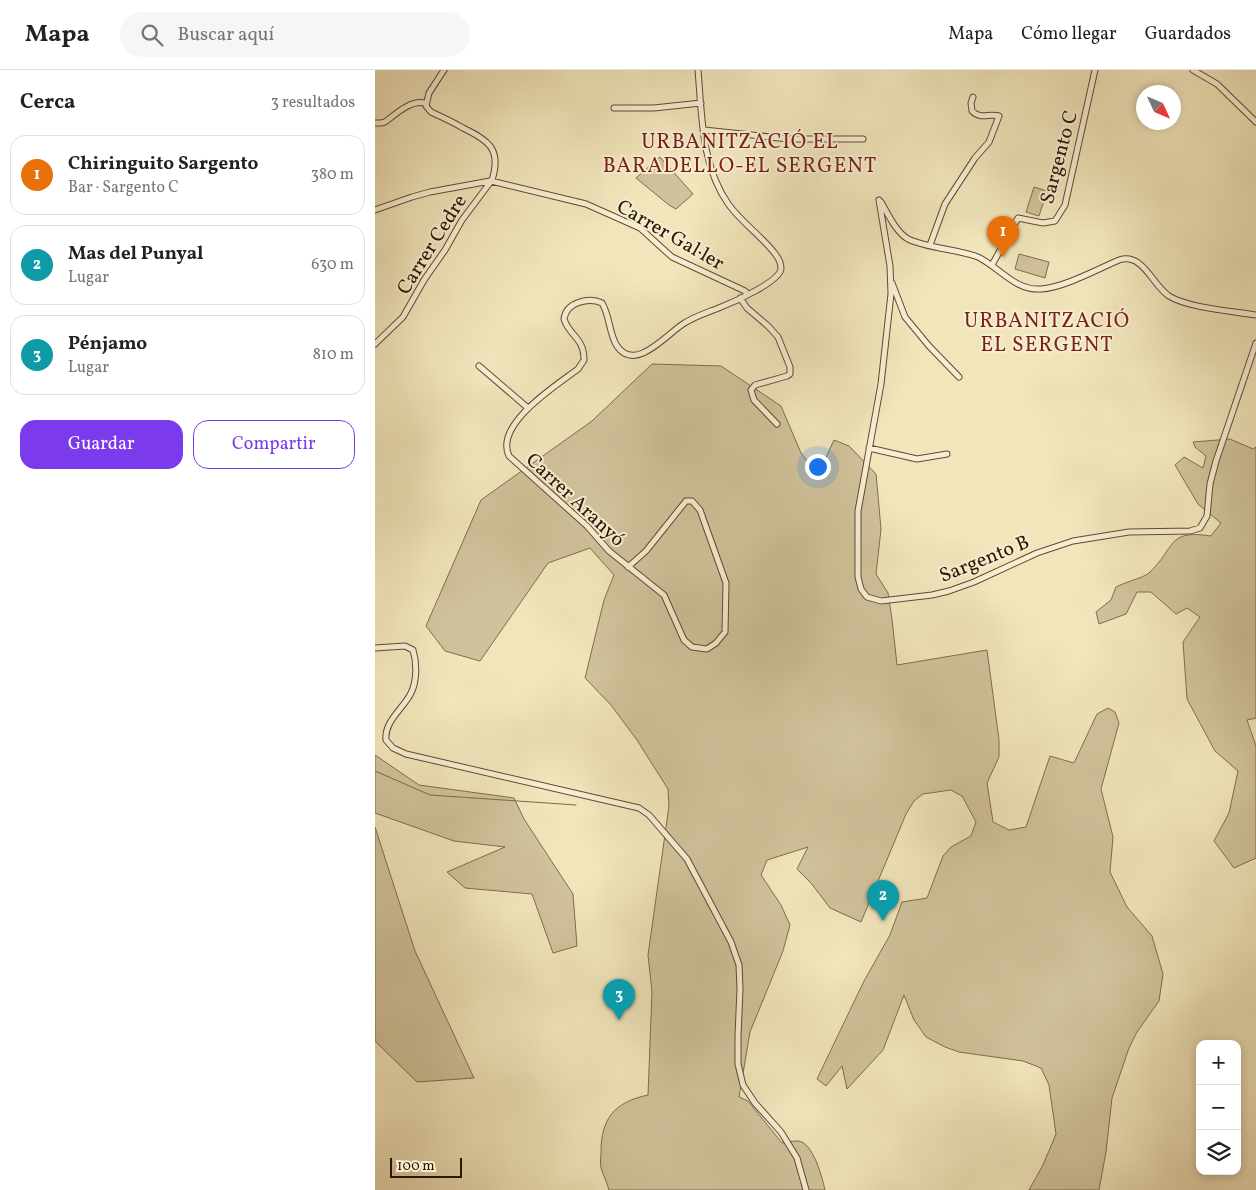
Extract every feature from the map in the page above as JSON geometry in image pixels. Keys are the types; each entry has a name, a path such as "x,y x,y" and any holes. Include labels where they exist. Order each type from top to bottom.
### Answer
{"street":[{"path":"375,210 411,196 491,180 495,160 494,152 487,140 427,109 425,103 429,93 444,70"},
{"path":"698,70 704,130 789,139 863,139"},
{"name":"Sargento C","path":"992,265 1018,218 1043,223 1055,222 1065,204 1095,70"},
{"path":"1193,70 1217,84 1256,122"},
{"path":"973,97 972,111 977,115 981,117 993,114 999,116 989,142 975,158 945,204 930,245 967,253 992,265 1020,285 1042,289 1056,286 1119,260 1130,258 1136,260 1159,286 1174,299 1195,305 1256,315"},
{"path":"375,123 385,122 413,104 425,103"},
{"path":"614,108 701,104"},
{"name":"Carrer Aranyó","path":"628,567 646,551 686,501 692,501 700,510 727,583 725,632 716,643 707,649 692,647 684,640 663,595 628,567 609,551 587,526 545,486 509,456 507,443 509,433 515,423 528,408 578,369 584,360 583,347 564,319 567,311 576,304 590,300 603,303 616,346 627,354 638,355 651,349 690,319 740,298 769,284 778,277 781,267 777,255 730,207 723,195 708,162 704,130"},
{"name":"Carrer Gal·ler","path":"491,180 579,202 633,225 647,234 672,257 749,293"},
{"name":"Carrer Cedre","path":"375,344 403,317 462,220 491,180"},
{"name":"Sargento B","path":"930,245 915,242 904,236 879,200 890,266 890,313 881,384 858,504 858,568 861,589 870,600 916,598 949,591 1037,553 1073,541 1129,532 1195,530 1200,528 1206,520 1211,476 1256,343"},
{"path":"891,280 905,317 929,346 959,377"},
{"path":"740,298 747,308 775,333 780,340 790,367 790,374 787,376 755,385 751,390 754,400 777,424"},
{"path":"479,366 528,408"},
{"path":"869,448 917,459 947,454"},
{"path":"375,648 405,646 413,650 415,656 416,676 414,687 386,730 386,740 393,748 406,754 639,808 649,815 687,859 731,942 739,966 738,1064 743,1085 755,1103 781,1132 797,1158 806,1190"}],"shaded area":[{"path":"660,157 693,194 676,209 636,178"},
{"path":"1034,187 1047,191 1039,216 1026,212"},
{"path":"1019,254 1049,262 1045,278 1015,269"},
{"path":"652,364 721,366 781,406 801,453 814,469 823,464 834,440 849,446 876,474 881,529 876,574 888,593 897,665 987,650 999,740 999,757 987,783 993,822 1009,830 1026,827 1050,756 1074,763 1097,714 1108,708 1115,712 1119,723 1101,789 1113,837 1110,872 1127,907 1152,936 1163,974 1159,1001 1137,1032 1129,1048 1112,1098 1106,1152 1099,1190 1029,1190 1043,1165 1056,1134 1049,1085 1041,1068 1023,1061 959,1052 926,1037 914,1020 904,995 883,1050 847,1089 842,1066 826,1086 817,1079 864,981 890,935 902,902 927,898 943,856 951,847 971,836 976,822 962,796 951,790 923,794 914,801 906,814 861,922 830,908 811,883 797,869 808,847 767,860 761,875 781,905 790,925 783,951 750,1032 739,1097 748,1101 782,1143 798,1141 808,1147 816,1161 825,1190 609,1190 601,1164 602,1140 607,1121 619,1107 627,1102 648,1095 652,992 648,955 669,806 668,789 637,740 611,705 585,678 604,600 614,575 590,548 548,563 480,661 445,651 426,626 481,500 592,421"},
{"path":"1230,439 1253,449 1256,447 1256,718 1247,720 1256,746 1256,858 1234,868 1214,841 1229,813 1238,771 1215,751 1187,699 1183,642 1200,617 1187,608 1176,614 1151,592 1137,592 1126,614 1099,624 1096,612 1111,600 1116,587 1149,573 1158,564 1173,542 1179,538 1186,535 1211,536 1221,523 1198,504 1175,465 1184,457 1203,468 1206,456 1195,447 1193,442"},
{"path":"375,755 419,785 514,798 524,819 573,894 577,946 553,953 532,894 465,888 447,872 505,847 454,841 375,813"},
{"path":"375,827 415,951 474,1078 417,1082 375,1041"}],"waterway":[{"path":"375,771 430,795 576,805"}],"place":[{"name":"Chiringuito Sargento","path":"1003,257"},
{"name":"Mas del Punyal","path":"883,921"},
{"name":"Pénjamo","path":"619,1020"}],"district":[{"name":"URBANITZACIÓ EL BARADELLO-EL SERGENT","path":"740,153"},
{"name":"URBANITZACIÓ EL SERGENT","path":"1047,332"}]}
